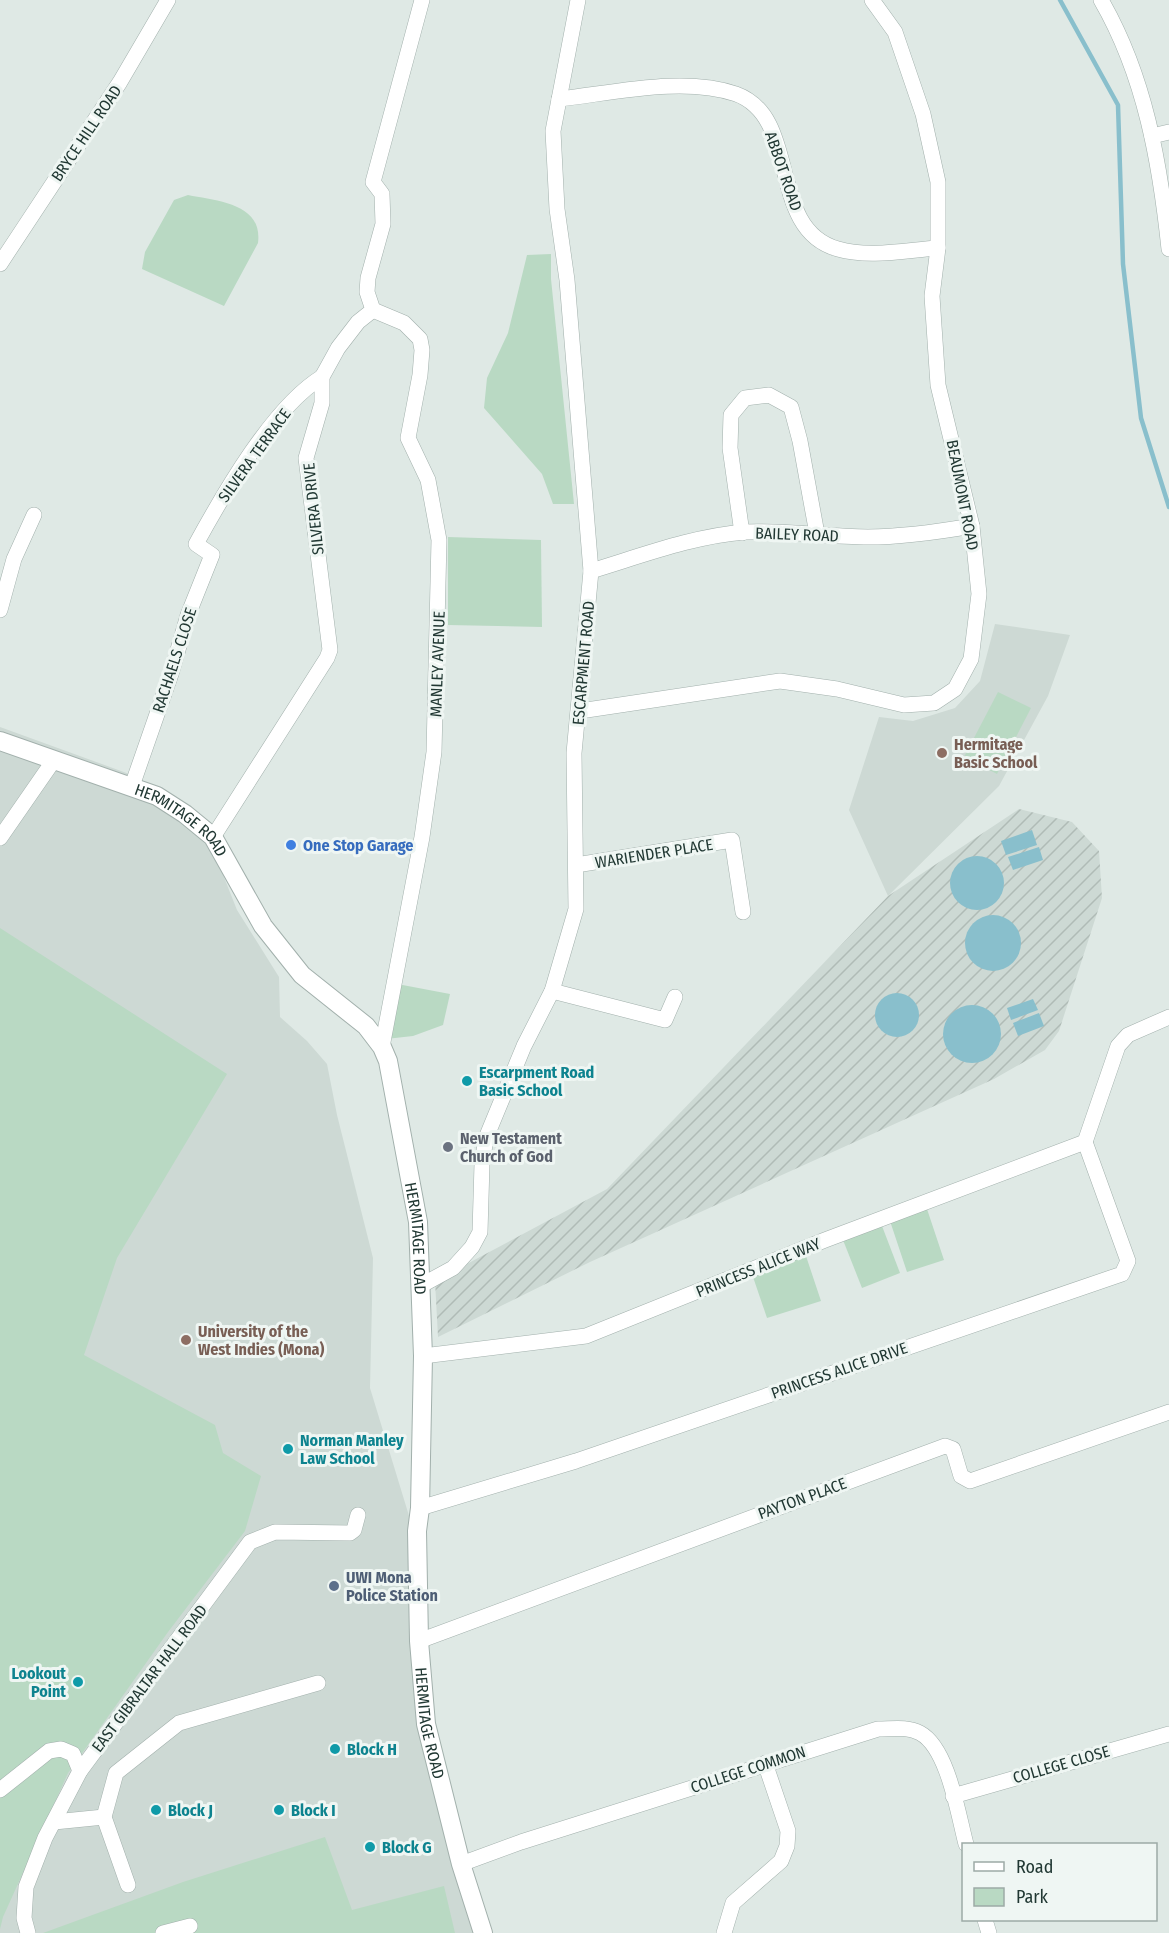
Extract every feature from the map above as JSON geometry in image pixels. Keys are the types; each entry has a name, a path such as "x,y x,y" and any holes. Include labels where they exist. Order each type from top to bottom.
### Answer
{"street":[{"name":"BRYCE HILL ROAD","path":"0,264 120,82 168,0"},
{"path":"373,310 367,292 368,279 383,224 382,194 373,182 422,0"},
{"name":"ESCARPMENT ROAD","path":"422,1285 453,1268 472,1248 480,1232 482,1164 486,1138 524,1046 552,991 576,909 574,753 591,571 567,280 556,209 552,131 578,0"},
{"name":"BEAUMONT ROAD","path":"579,711 780,681 837,690 904,705 934,703 955,689 970,659 979,594 972,526 938,385 932,296 938,248 938,182 923,114 895,32 872,0"},
{"path":"1101,0 1116,26 1141,89 1152,136 1169,249"},
{"name":"ABBOT ROAD","path":"559,99 685,85 736,94 757,106 773,132 798,214 813,237 838,249 871,252 938,248"},
{"path":"1152,136 1169,132"},
{"name":"SILVERA DRIVE","path":"213,837 330,650 306,458 322,403 322,377 351,330 373,310"},
{"name":"MANLEY AVENUE","path":"373,310 404,323 420,339 422,350 420,375 408,438 429,480 439,540 434,752 422,837 382,1047"},
{"name":"SILVERA TERRACE","path":"196,544 220,501 283,413 305,387 322,377"},
{"path":"742,532 730,448 731,415 745,398 769,395 791,407 818,534"},
{"path":"0,610 14,560 34,515"},
{"name":"BAILEY ROAD","path":"591,571 690,542 742,532 776,531 867,537 930,534 972,526"},
{"name":"RACHAELS CLOSE","path":"132,786 171,674 188,615 211,559 211,552 196,544"},
{"name":"HERMITAGE ROAD","path":"0,741 132,786 157,796 185,814 213,837 263,926 302,975 366,1026 382,1047 396,1095 418,1222 423,1356 420,1508 417,1531 419,1641 426,1724 461,1864 483,1933"},
{"path":"0,838 54,760"},
{"name":"WARIENDER PLACE","path":"576,865 732,840 742,912"},
{"path":"552,991 664,1020 675,997"},
{"path":"1085,1142 1118,1046 1128,1035 1168,1017"},
{"name":"PRINCESS ALICE WAY","path":"423,1356 586,1336 836,1236 1085,1142"},
{"name":"PRINCESS ALICE DRIVE","path":"420,1508 576,1461 1122,1274 1128,1261 1085,1142"},
{"name":"PAYTON PLACE","path":"419,1641 945,1446 953,1449 961,1476 970,1481 1169,1412"},
{"name":"EAST GIBRALTAR HALL ROAD","path":"28,1933 24,1918 26,1887 54,1822 80,1771 250,1542 275,1532 350,1533 354,1530 358,1515"},
{"path":"128,1885 104,1817 116,1773 179,1723 318,1683"},
{"name":"COLLEGE COMMON","path":"461,1864 521,1842 765,1763 878,1729 908,1729 931,1741 939,1752 965,1843"},
{"name":"COLLEGE CLOSE","path":"953,1796 1169,1734"},
{"path":"0,1790 49,1751 61,1749 73,1754 80,1771"},
{"path":"724,1933 733,1903 781,1861 787,1846 788,1831 765,1763"},
{"path":"54,1822 104,1817"},
{"path":"163,1933 190,1926"}],"shaded area":[{"name":"Hermitage Basic School","path":"995,624 1070,635 1048,696 999,786 888,896 849,810 879,717 913,721 955,708 980,681"},
{"name":"University of the West Indies (Mona)","path":"0,727 132,775 214,852 237,910 279,977 280,1017 307,1041 327,1064 337,1115 373,1258 370,1388 417,1542 411,1644 478,1933 0,1933"},
{"path":"1019,809 1072,822 1099,851 1102,898 1059,1031 1045,1050 994,1079 590,1262 438,1337 435,1281 607,1189 888,896"}],"green space":[{"path":"188,195 236,206 253,219 258,230 258,243 224,306 142,269 145,252 174,200"},
{"path":"551,254 551,279 574,504 553,504 542,474 484,408 487,378 508,333 527,255"},
{"path":"448,537 541,540 542,627 448,625"},
{"path":"998,692 1031,708 997,774 964,757"},
{"path":"0,928 227,1074 117,1258 84,1355 215,1425 223,1453 261,1476 245,1531 168,1632 68,1773 3,1917 0,1929"},
{"path":"392,983 450,994 443,1025 413,1036 386,1039"},
{"path":"927,1209 944,1260 907,1272 890,1221"},
{"path":"882,1226 900,1273 862,1288 843,1240"},
{"path":"806,1256 821,1301 767,1318 752,1274"},
{"path":"325,1837 352,1910 444,1886 455,1933 43,1933 183,1882"}],"water":[{"path":"1032,830 1037,845 1006,855 1001,841"},
{"path":"1039,847 1043,860 1013,870 1008,857"},
{"path":"977,856 987,858 996,864 1002,873 1004,883 1002,893 996,902 987,908 977,910 967,908 958,902 952,893 950,883 952,873 958,864 967,858"},
{"path":"993,915 1004,917 1013,923 1019,932 1021,943 1019,954 1013,963 1004,969 993,971 982,969 973,963 967,954 965,943 967,932 973,923 982,917"},
{"path":"897,993 906,994 913,999 918,1006 918,1024 913,1031 906,1036 897,1037 888,1036 881,1031 876,1024 875,1015 876,1006 881,999 888,994"},
{"path":"1033,999 1038,1010 1011,1020 1007,1008"},
{"path":"972,1005 988,1010 996,1018 1001,1034 996,1050 988,1058 972,1063 956,1058 948,1050 943,1034 948,1018 956,1010"},
{"path":"1039,1013 1044,1026 1018,1036 1013,1023"}],"waterway":[{"path":"1060,0 1118,105 1123,264 1141,418 1169,507"}],"place":[{"name":"Hermitage Basic School","path":"942,753"},
{"name":"One Stop Garage","path":"291,845"},
{"name":"Escarpment Road Basic School","path":"467,1081"},
{"name":"New Testament Church of God","path":"448,1147"},
{"name":"University of the West Indies (Mona)","path":"186,1340"},
{"name":"Norman Manley Law School","path":"288,1449"},
{"name":"UWI Mona Police Station","path":"334,1586"},
{"name":"Lookout Point","path":"78,1682"},
{"name":"Block H","path":"335,1749"},
{"name":"Block J","path":"156,1810"},
{"name":"Block I","path":"279,1810"},
{"name":"Block G","path":"370,1847"}]}
